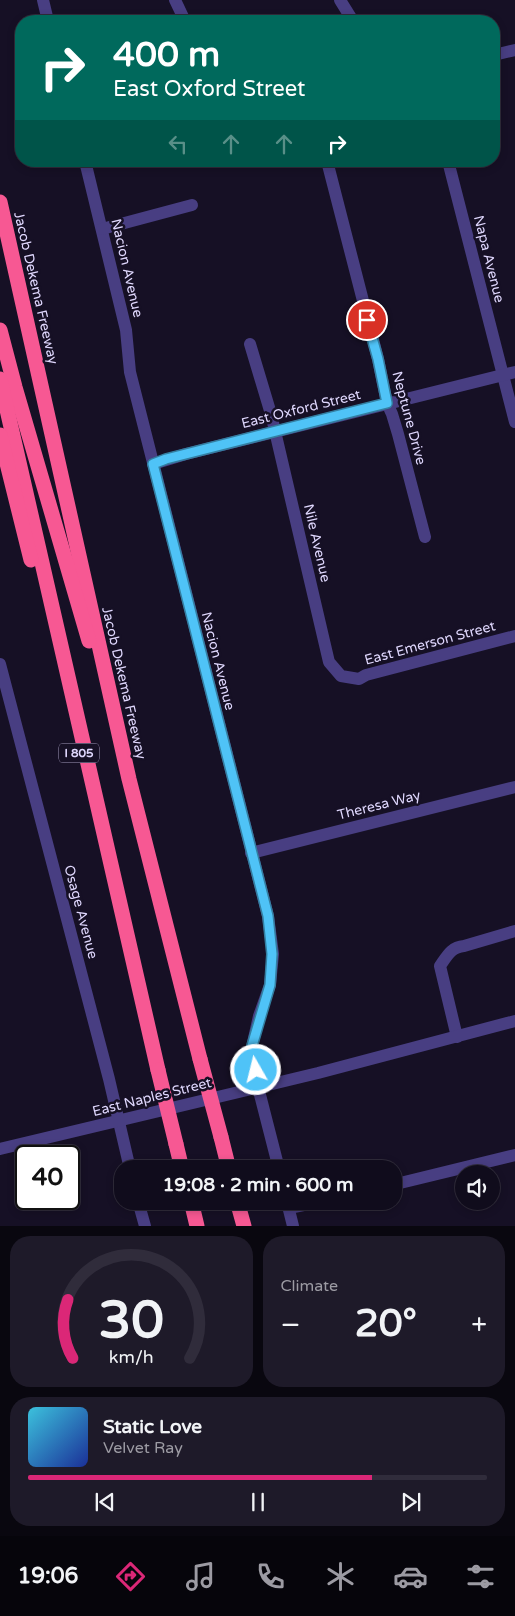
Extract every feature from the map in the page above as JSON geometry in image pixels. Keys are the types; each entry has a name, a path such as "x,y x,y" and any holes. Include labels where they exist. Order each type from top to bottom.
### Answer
{"highway":[{"name":"Jacob Dekema Freeway","path":"0,202 129,779 227,1160"},
{"path":"0,330 17,397 129,779"},
{"path":"0,380 158,1070"},
{"name":"I 805","path":"0,435 180,1160"},
{"path":"193,1210 197,1226"},
{"path":"240,1210 244,1226"}],"street":[{"path":"43,0 47,15"},
{"path":"175,0 182,15"},
{"path":"340,0 349,15"},
{"path":"500,54 515,50"},
{"name":"Nacion Avenue","path":"86,167 126,330 130,372 268,916 272,954 270,985 252,1046 258,1086 277,1160"},
{"name":"Neptune Drive","path":"328,167 387,403 396,427 425,537"},
{"name":"Napa Avenue","path":"450,167 509,373 515,422"},
{"path":"102,229 192,205"},
{"name":"Nile Avenue","path":"250,344 271,414 329,662"},
{"name":"East Oxford Street","path":"153,464 166,459 509,373"},
{"name":"East Emerson Street","path":"329,662 341,676 359,679 366,675 515,636"},
{"name":"Osage Avenue","path":"0,664 109,1078 128,1160"},
{"name":"Theresa Way","path":"251,853 515,787"},
{"path":"457,1037 440,966 449,952 458,947 515,931"},
{"name":"East Naples Street","path":"0,1149 457,1037 515,1021"},
{"path":"402,1182 515,1154"},
{"path":"141,1210 145,1226"},
{"path":"289,1210 294,1226"}],"route":[{"path":"256,1070 252,1046 270,985 272,954 268,916 153,464 166,459 387,403 378,359 367,320"}]}
